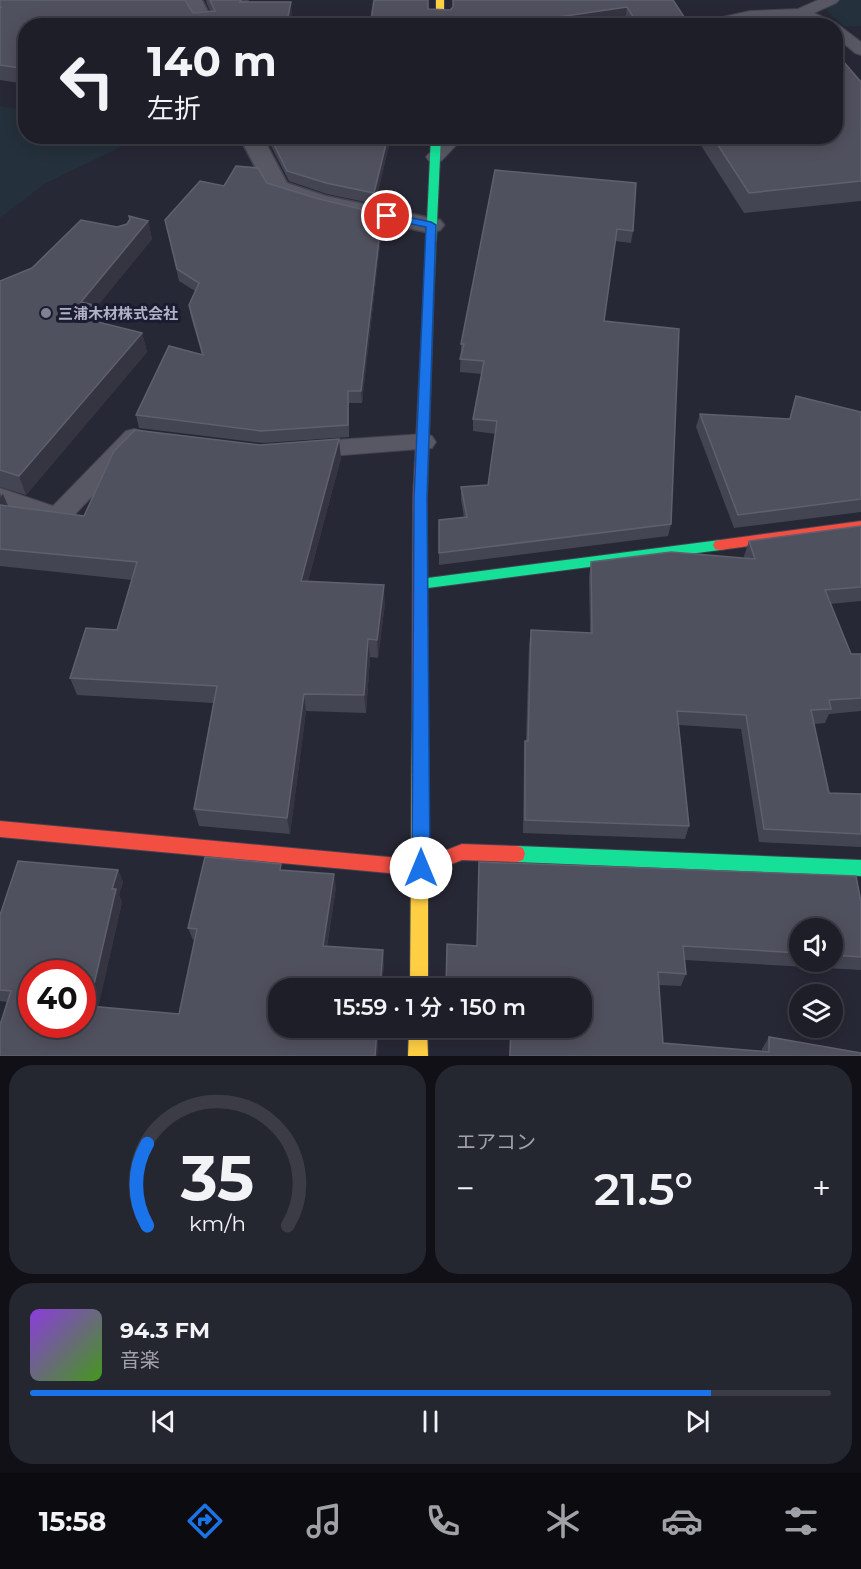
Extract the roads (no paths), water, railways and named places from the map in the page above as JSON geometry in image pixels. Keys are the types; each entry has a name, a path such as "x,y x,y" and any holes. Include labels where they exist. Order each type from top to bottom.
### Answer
{"street":[{"path":"192,0 201,18"},
{"path":"440,0 440,18"},
{"path":"254,144 278,188 320,202 431,225"},
{"path":"419,978 420,498 436,144"},
{"path":"420,584 861,526"},
{"path":"0,829 421,868 462,852 861,868"},
{"path":"418,1038 418,1056"}],"lane":[{"path":"735,18 757,13 803,12 831,0"},
{"path":"803,12 815,18"},
{"path":"845,37 861,50"},
{"path":"435,157 448,144"},
{"path":"0,497 57,517 133,437 157,440"},
{"path":"286,451 424,442"}],"place":[{"name":"三浦木材株式会社","path":"46,313"}]}
